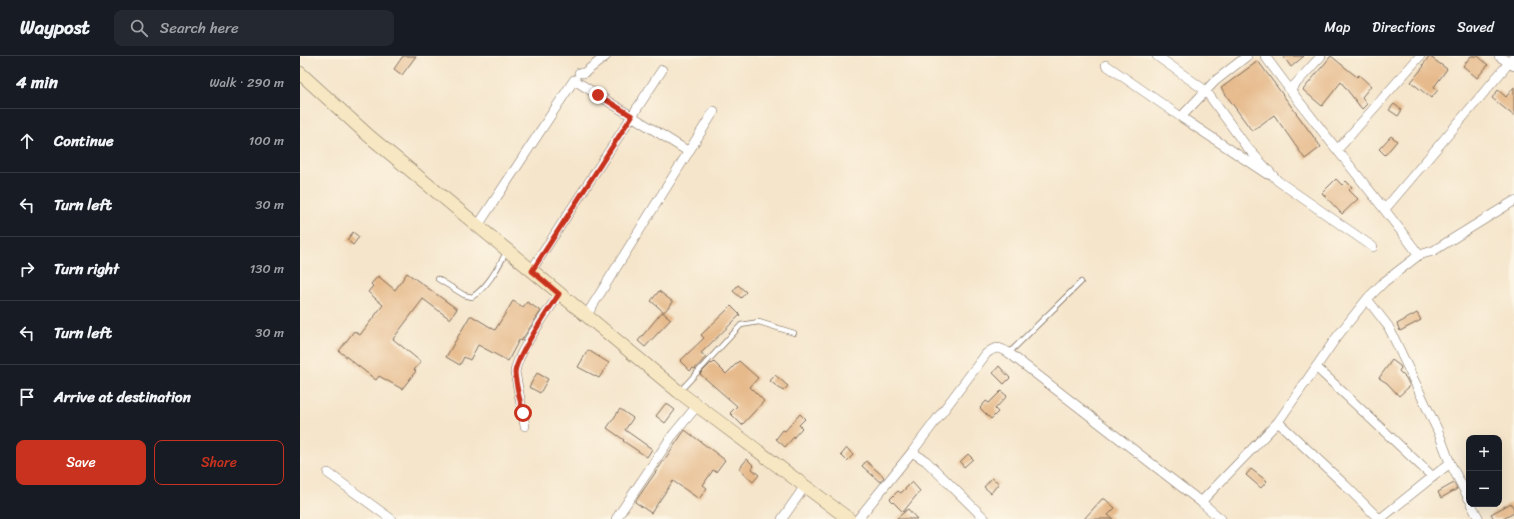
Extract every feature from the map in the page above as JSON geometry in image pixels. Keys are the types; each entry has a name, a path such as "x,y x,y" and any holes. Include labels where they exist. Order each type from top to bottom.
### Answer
{"street":[{"path":"579,72 584,73 606,56"},
{"path":"1157,56 1206,92 1246,146 1278,181"},
{"path":"1181,117 1215,81 1247,56"},
{"path":"1265,56 1290,90 1385,209 1419,255"},
{"path":"1290,90 1321,56"},
{"path":"1338,149 1420,56"},
{"path":"1385,209 1512,62 1499,56"},
{"path":"1106,65 1278,181 1372,247"},
{"path":"532,271 662,70"},
{"path":"300,73 369,136 477,227 679,392 849,519"},
{"path":"477,227 574,80 689,152"},
{"path":"586,316 714,111"},
{"path":"1201,502 1278,422 1336,338 1367,299 1384,282 1419,255 1433,251 1514,201"},
{"path":"525,426 515,372 516,364 536,329 559,294"},
{"path":"1367,299 1388,326 1438,431 1450,463 1466,494"},
{"path":"858,519 912,452 986,354 992,349 996,348 1001,348 1009,353 1221,519"},
{"path":"1316,367 1433,477"},
{"path":"616,519 672,436 697,406"},
{"path":"1278,422 1380,519 1450,463"},
{"path":"912,452 926,461 985,519"},
{"path":"328,473 391,519"},
{"path":"782,519 805,486"},
{"path":"1473,507 1479,519"}],"lane":[{"path":"438,279 464,295 472,297 478,293 494,274 507,251"},
{"path":"1009,353 1081,282"},
{"path":"679,392 741,325 759,322 794,333"}],"building":[{"path":"403,56 416,56 402,75 394,69"},
{"path":"1283,56 1304,56 1291,67"},
{"path":"1331,56 1357,77 1359,75 1371,86 1362,97 1367,104 1362,109 1341,82 1322,106 1303,90"},
{"path":"1429,56 1447,69 1434,87 1438,90 1431,98 1411,82 1424,66 1423,65"},
{"path":"1471,56 1478,56 1488,65 1477,78 1463,66"},
{"path":"1258,61 1321,147 1305,159 1274,115 1252,131 1221,88"},
{"path":"1514,87 1514,116 1492,98 1498,90 1506,97"},
{"path":"1394,104 1402,110 1398,116 1389,110"},
{"path":"1391,136 1397,141 1385,155 1379,149"},
{"path":"1336,179 1342,185 1346,181 1352,187 1349,190 1358,199 1342,214 1322,193"},
{"path":"353,232 359,237 353,245 347,240"},
{"path":"407,273 457,309 450,319 423,299 393,339 421,362 402,389 379,376 376,380 339,351 354,331 360,335 383,305 368,292 373,286 371,284 378,276 395,290"},
{"path":"738,285 746,292 741,298 733,291"},
{"path":"659,291 673,302 664,312 651,301"},
{"path":"513,301 523,307 527,302 541,311 521,341 519,340 508,361 478,345 470,360 464,357 460,365 446,357 470,316 495,330"},
{"path":"731,306 740,315 701,353 706,357 695,369 693,368 690,371 680,361 704,338 701,335"},
{"path":"662,312 671,319 645,347 638,341"},
{"path":"1417,313 1421,320 1400,331 1397,324"},
{"path":"588,350 609,363 599,378 578,367"},
{"path":"1392,360 1400,366 1401,368 1399,371 1406,378 1410,386 1399,396 1387,383 1379,378"},
{"path":"739,361 758,378 750,387 764,401 742,425 730,413 737,406 700,374 714,362 726,374"},
{"path":"999,366 1010,378 1004,384 993,373"},
{"path":"537,373 548,379 540,393 529,387"},
{"path":"775,375 788,386 783,391 770,381"},
{"path":"1001,391 1007,396 995,409 998,412 991,419 980,408 986,401 989,403"},
{"path":"666,403 675,410 665,423 656,416"},
{"path":"620,409 633,418 625,430 652,449 647,457 607,428"},
{"path":"800,414 805,419 799,425 802,428 785,447 776,439"},
{"path":"685,430 725,460 716,472 713,470 703,485 707,488 699,499 673,481 651,513 635,502"},
{"path":"847,448 853,455 847,461 841,455"},
{"path":"968,454 973,459 964,467 960,462"},
{"path":"747,459 754,466 752,469 759,475 753,482 739,469"},
{"path":"866,461 884,477 880,482 862,466"},
{"path":"1251,469 1267,481 1261,488 1246,475"},
{"path":"992,478 999,483 991,493 984,487"},
{"path":"912,482 920,491 903,512 890,499 898,491 901,493"},
{"path":"1454,483 1457,489 1441,498 1438,492"},
{"path":"1102,499 1105,499 1115,508 1108,515 1113,519 1084,519"},
{"path":"1511,503 1514,513 1503,519 1494,519 1491,514"},
{"path":"908,509 917,519 896,519"}],"route":[{"path":"523,413 515,372 516,364 536,329 559,294 532,271 632,116 598,95"}]}
